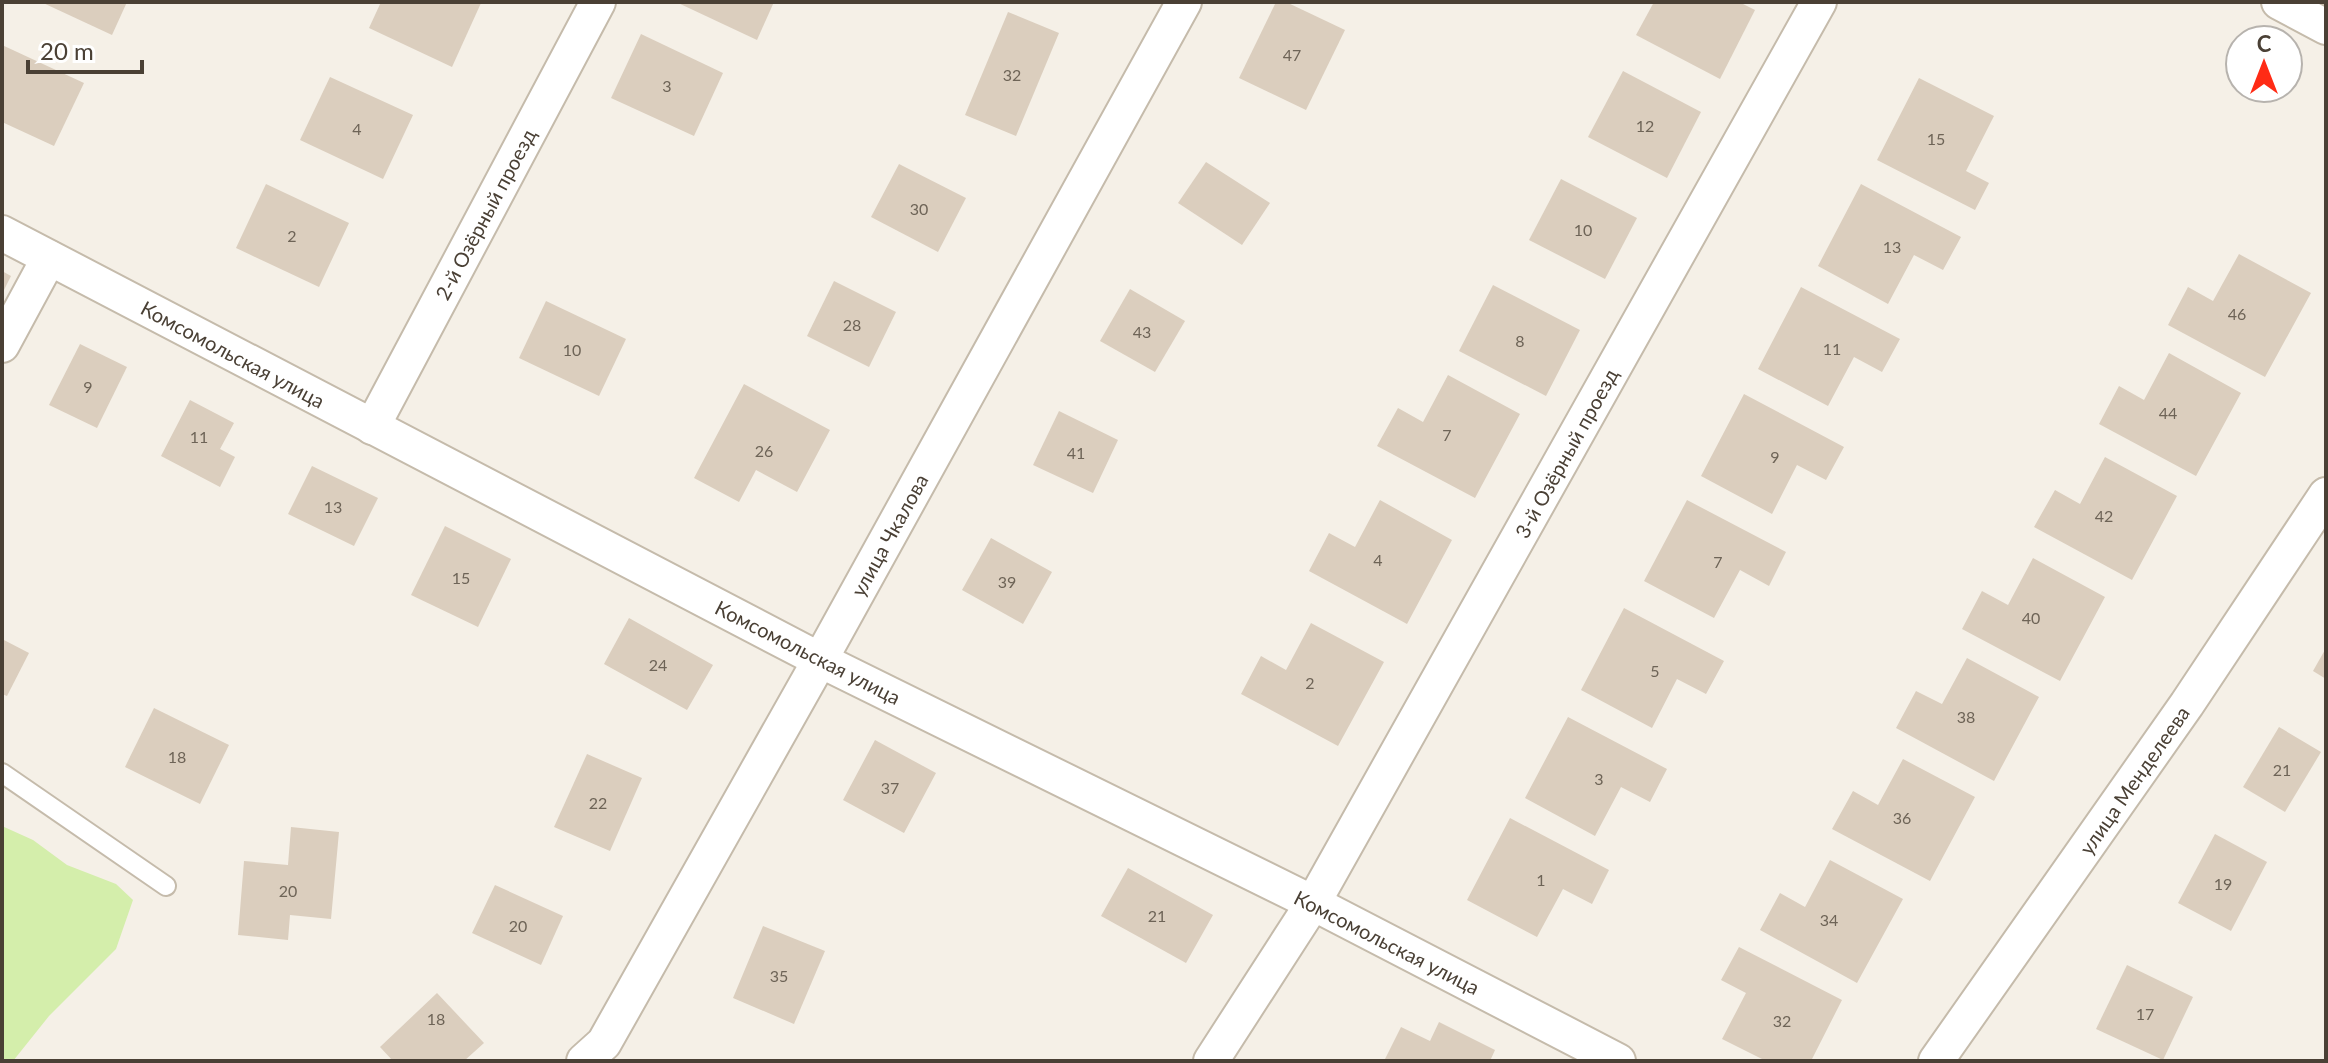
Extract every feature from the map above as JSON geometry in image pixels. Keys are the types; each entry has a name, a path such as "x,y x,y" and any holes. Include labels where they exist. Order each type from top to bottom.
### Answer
{"street":[{"name":"2-й Озёрный проезд","path":"372,427 598,2"},
{"name":"улица Чкалова","path":"584,1061 604,1043 1184,2"},
{"name":"3-й Озёрный проезд","path":"1211,1061 1313,903 1819,2"},
{"path":"2279,2 2326,27"},
{"name":"Комсомольская улица","path":"2,233 820,660 1313,903 1618,1061"},
{"path":"2,345 49,258"},
{"name":"улица Менделеева","path":"1936,1061 2178,716 2326,495"}],"lane":[{"path":"2,773 166,886"}],"green space":[{"path":"2,826 33,840 67,865 116,884 133,900 116,949 49,1016 13,1061 2,1061"}],"building":[{"path":"41,2 127,2 112,35"},
{"path":"381,2 481,3 452,67 369,28"},
{"path":"676,2 774,2 757,40"},
{"path":"1276,2 1286,2 1345,30 1306,110 1239,78"},
{"path":"1654,2 1739,2 1755,10 1720,79 1636,35"},
{"path":"1008,12 1059,33 1016,136 965,115"},
{"path":"641,34 723,73 694,136 611,98"},
{"path":"2,45 84,83 54,146 2,122"},
{"path":"1623,71 1701,112 1667,178 1588,137"},
{"path":"330,77 413,115 383,179 300,140"},
{"path":"1919,78 1994,116 1966,171 1989,183 1975,210 1877,160"},
{"path":"1206,162 1270,203 1242,245 1178,203"},
{"path":"899,164 966,198 938,252 871,217"},
{"path":"1561,179 1637,218 1605,279 1529,240"},
{"path":"266,184 349,223 319,287 236,248"},
{"path":"1861,184 1961,237 1943,270 1914,255 1888,304 1818,266"},
{"path":"2239,254 2311,293 2265,377 2168,325 2188,287 2213,301"},
{"path":"2,271 11,276 2,294"},
{"path":"834,281 896,312 869,367 807,336"},
{"path":"1493,285 1580,330 1546,396 1459,351"},
{"path":"1801,287 1900,339 1882,372 1854,357 1828,406 1758,369"},
{"path":"1130,289 1185,321 1155,372 1100,341"},
{"path":"546,301 626,339 599,396 519,358"},
{"path":"80,344 127,367 97,428 49,405"},
{"path":"2169,353 2241,393 2196,476 2099,424 2119,386 2144,400"},
{"path":"1448,375 1520,414 1475,498 1377,446 1398,408 1423,422"},
{"path":"744,384 830,430 797,492 756,470 739,502 694,478"},
{"path":"1744,394 1844,447 1826,480 1797,465 1772,514 1701,476"},
{"path":"190,400 234,423 220,449 235,457 220,487 161,456"},
{"path":"1059,411 1118,440 1093,493 1033,465"},
{"path":"2105,457 2177,496 2132,580 2034,527 2055,490 2080,504"},
{"path":"312,466 378,498 354,546 288,514"},
{"path":"1380,500 1452,540 1407,624 1309,571 1329,533 1355,547"},
{"path":"1687,500 1786,552 1769,586 1740,570 1714,618 1644,581"},
{"path":"445,526 511,559 478,627 411,595"},
{"path":"991,538 1052,572 1023,624 962,590"},
{"path":"2033,558 2105,597 2060,681 1962,629 1982,591 2008,605"},
{"path":"1624,608 1724,661 1706,694 1677,679 1652,728 1581,690"},
{"path":"629,618 713,665 687,710 604,664"},
{"path":"1311,623 1384,662 1338,746 1241,694 1261,656 1286,670"},
{"path":"2,639 29,653 7,696 2,694"},
{"path":"2326,648 2326,679 2313,671"},
{"path":"1967,658 2039,697 1994,781 1896,728 1916,691 1942,704"},
{"path":"154,708 229,745 200,804 125,767"},
{"path":"1568,717 1667,769 1650,802 1621,787 1595,836 1525,798"},
{"path":"2279,727 2321,752 2285,812 2243,787"},
{"path":"875,740 936,773 904,833 843,800"},
{"path":"587,754 642,778 610,851 554,827"},
{"path":"1903,759 1975,797 1930,881 1832,829 1853,791 1878,805"},
{"path":"1510,818 1609,870 1592,904 1563,889 1537,937 1467,900"},
{"path":"291,827 339,832 331,919 290,915 288,940 238,935 244,861 288,865"},
{"path":"2215,834 2267,862 2231,931 2178,903"},
{"path":"1830,860 1903,899 1857,983 1760,930 1780,893 1805,907"},
{"path":"1128,868 1213,915 1186,963 1101,916"},
{"path":"495,885 563,916 541,965 472,933"},
{"path":"763,926 825,951 794,1024 733,998"},
{"path":"1739,947 1842,1000 1811,1061 1766,1061 1722,1039 1746,993 1721,980"},
{"path":"2127,965 2193,997 2163,1060 2096,1029"},
{"path":"437,993 484,1043 464,1061 393,1061 380,1047"},
{"path":"1439,1022 1495,1050 1490,1061 1384,1061 1401,1027 1430,1041"}]}
